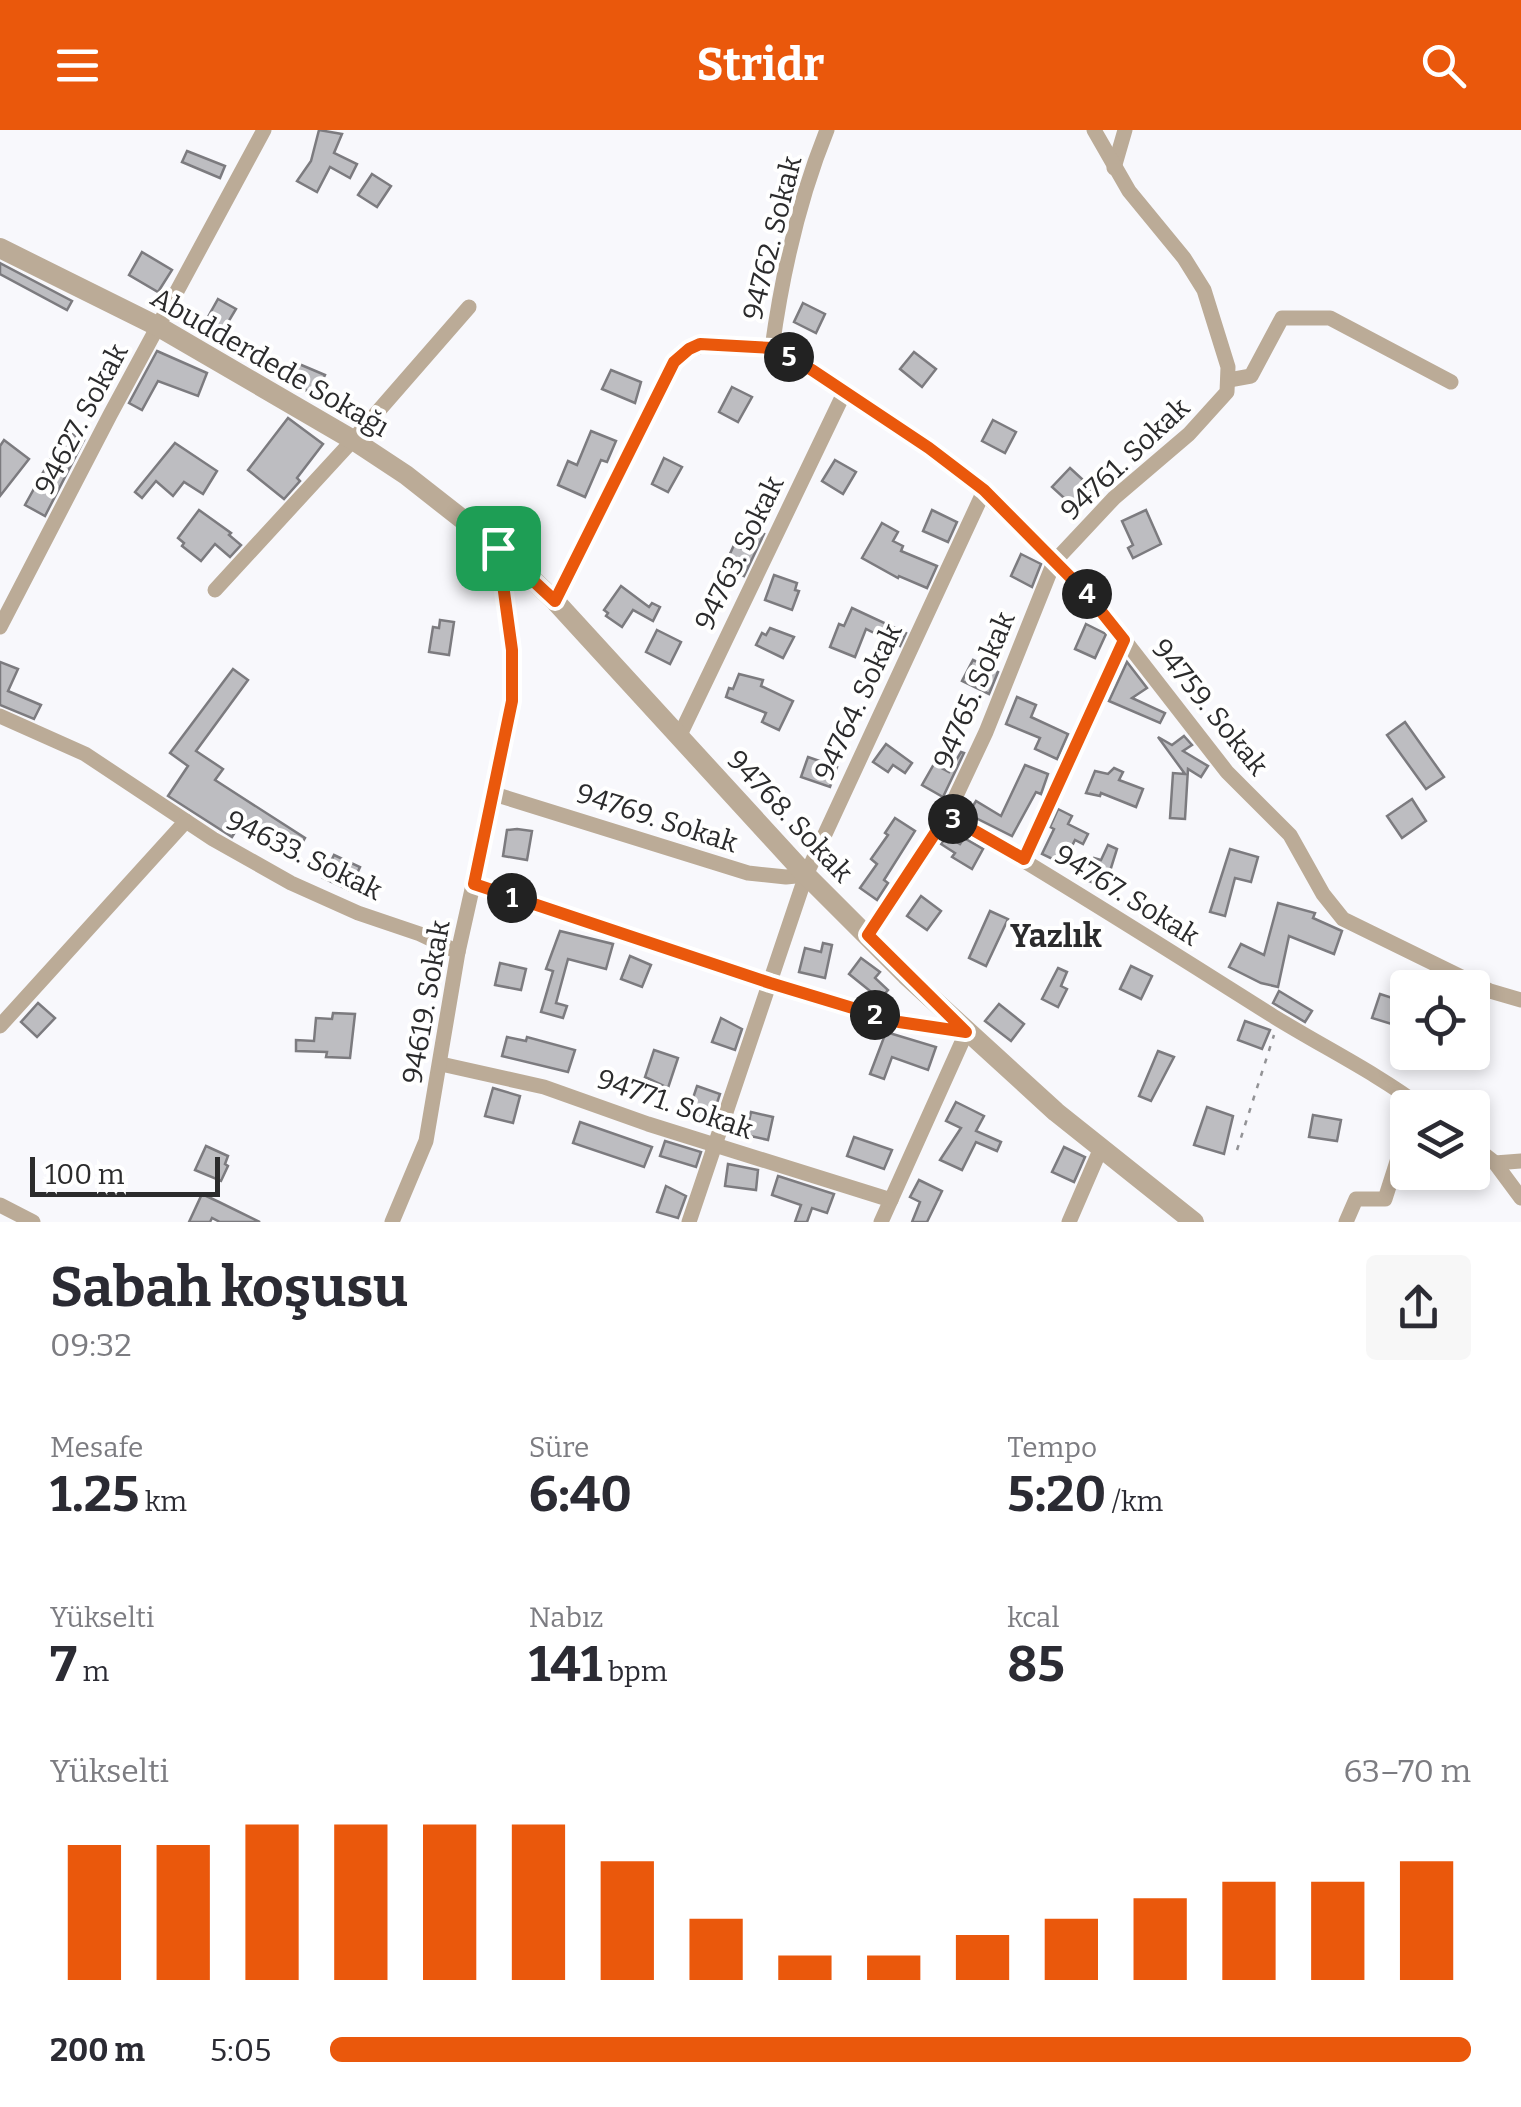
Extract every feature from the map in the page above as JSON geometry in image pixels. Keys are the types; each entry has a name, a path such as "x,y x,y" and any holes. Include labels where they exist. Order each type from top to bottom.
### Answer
{"street":[{"name":"94627. Sokak","path":"0,627 264,130"},
{"name":"94762. Sokak","path":"555,601 680,356 700,344 772,348 782,284 813,165 827,130"},
{"path":"1094,130 1114,168 1195,274 1213,316 1229,380"},
{"path":"1114,168 1126,130"},
{"name":"Abudderdede Sokağı","path":"0,248 160,327 353,440 406,475 498,548"},
{"path":"215,590 469,306"},
{"name":"94761. Sokak","path":"1054,562 1104,508 1211,412 1227,392 1229,380 1251,376 1282,318 1330,318 1452,382"},
{"name":"94759. Sokak","path":"772,348 845,391 984,490 1098,606 1234,780 1290,835 1342,919 1490,991 1521,1000"},
{"name":"94763. Sokak","path":"679,737 845,391"},
{"name":"94764. Sokak","path":"689,1222 806,875 984,490"},
{"name":"94768. Sokak","path":"498,548 555,601 806,875 966,1032 1194,1222"},
{"name":"94619. Sokak","path":"392,1222 421,1157 441,1064 458,952 509,724 513,675 498,548"},
{"name":"94765. Sokak","path":"868,935 947,815 986,732 1054,562"},
{"path":"1024,859 1124,640"},
{"name":"94633. Sokak","path":"0,716 85,754 232,851 291,883 458,952"},
{"name":"94769. Sokak","path":"494,794 748,872 786,877 806,875"},
{"name":"94767. Sokak","path":"947,815 1396,1090"},
{"name":"94633. Sokak","path":"0,1026 186,821"},
{"path":"474,884 899,1022 966,1032 882,1222"},
{"name":"94771. Sokak","path":"441,1064 544,1087 891,1200"},
{"path":"1069,1222 1101,1148"},
{"path":"1490,1159 1521,1198"},
{"path":"1495,1163 1521,1161"},
{"path":"1346,1222 1356,1199 1384,1199 1390,1181"},
{"path":"0,1205 33,1222"}],"path":[{"path":"1237,1150 1279,1020"}],"building":[{"path":"319,130 342,134 334,153 357,164 350,178 330,167 317,192 297,181 311,161"},
{"path":"187,151 225,166 220,178 182,162"},
{"path":"372,174 391,186 377,207 358,195"},
{"path":"142,252 172,270 158,292 129,275"},
{"path":"0,263 72,301 67,310 0,274"},
{"path":"218,299 236,309 221,334 204,324"},
{"path":"803,303 825,314 816,333 794,322"},
{"path":"157,351 207,373 198,396 158,381 142,410 129,403"},
{"path":"914,352 936,369 922,387 900,369"},
{"path":"299,364 325,375 316,395 290,383"},
{"path":"611,370 641,382 635,403 602,389"},
{"path":"732,387 752,397 738,422 719,412"},
{"path":"288,418 323,444 284,499 248,470"},
{"path":"993,420 1016,432 1005,453 982,441"},
{"path":"66,431 84,440 45,516 25,505"},
{"path":"591,431 616,441 607,462 601,460 585,497 558,485 568,461 577,465"},
{"path":"4,440 29,459 0,496 0,446"},
{"path":"175,443 217,471 203,494 184,482 173,496 156,481 142,498 135,492"},
{"path":"664,458 682,467 668,492 652,484"},
{"path":"835,460 856,472 843,494 822,481"},
{"path":"1070,468 1093,489 1075,508 1052,487"},
{"path":"199,510 241,545 230,557 215,544 201,561 182,546 184,543 178,538"},
{"path":"932,510 957,522 948,542 923,531"},
{"path":"1146,510 1161,544 1133,558 1128,548 1133,545 1122,521"},
{"path":"882,523 898,532 893,541 903,546 901,551 937,566 927,588 898,578 862,558"},
{"path":"750,529 764,534 744,576 724,567 734,545 743,549"},
{"path":"1021,554 1041,564 1032,587 1011,576"},
{"path":"774,575 797,583 795,590 799,591 792,610 765,600"},
{"path":"621,586 649,607 652,603 660,607 653,621 633,610 622,627 606,616 604,610"},
{"path":"852,608 906,633 900,646 866,629 855,657 830,647 839,624 844,626"},
{"path":"440,620 454,622 449,655 429,652 433,627 439,628"},
{"path":"1086,624 1106,634 1095,658 1075,649"},
{"path":"770,628 794,637 783,658 756,645"},
{"path":"657,630 681,642 670,664 646,652"},
{"path":"973,660 998,672 989,694 962,681"},
{"path":"0,662 18,669 8,691 41,705 34,719 0,705"},
{"path":"1127,662 1147,688 1132,698 1165,713 1160,723 1109,701"},
{"path":"233,669 248,680 196,751 223,769 215,780 305,838 292,860 237,829 232,837 168,796 188,766 170,753"},
{"path":"739,674 763,680 761,686 793,701 779,730 762,722 766,713 726,697"},
{"path":"1017,697 1036,705 1031,717 1068,734 1057,759 1035,749 1040,738 1006,724"},
{"path":"1405,722 1444,777 1426,789 1387,735"},
{"path":"1184,736 1192,745 1183,751 1208,766 1201,777 1188,769 1185,819 1170,818 1173,773 1185,774 1158,737 1172,745"},
{"path":"886,744 912,763 905,773 893,765 888,772 873,762"},
{"path":"964,753 943,797 922,785 934,764 949,772"},
{"path":"808,757 837,767 830,787 801,777"},
{"path":"1025,765 1048,774 1041,794 1036,792 1012,836 968,814 976,801 1001,816"},
{"path":"1114,768 1123,772 1119,780 1143,789 1136,807 1101,793 1086,793 1095,771 1108,774"},
{"path":"1412,799 1426,821 1402,838 1387,816"},
{"path":"1058,809 1072,816 1068,824 1088,834 1083,844 1075,840 1063,864 1042,854"},
{"path":"895,818 915,831 884,880 888,883 877,900 860,888 877,864 871,859"},
{"path":"507,830 532,831 527,860 503,856"},
{"path":"947,836 960,844 964,838 983,849 972,869 952,857 955,853 941,844"},
{"path":"1108,845 1117,849 1105,887 1086,880 1094,858 1101,860"},
{"path":"1230,849 1258,857 1251,882 1235,878 1225,916 1210,912"},
{"path":"334,855 360,867 349,890 323,878"},
{"path":"921,896 941,911 927,930 907,916"},
{"path":"1278,903 1315,913 1313,918 1342,931 1334,954 1289,936 1278,987 1229,967 1241,944 1264,955"},
{"path":"990,911 1008,919 986,966 969,958"},
{"path":"560,931 613,944 606,969 568,959 556,1003 567,1006 563,1018 541,1012 553,971 546,969"},
{"path":"823,943 832,945 825,978 799,972 805,948 821,952"},
{"path":"630,956 651,965 642,987 621,979"},
{"path":"861,958 880,972 875,978 888,990 880,999 849,974"},
{"path":"500,963 526,969 521,990 495,985"},
{"path":"1131,966 1152,976 1141,999 1120,989"},
{"path":"1058,968 1067,972 1061,986 1067,989 1058,1007 1042,999"},
{"path":"1279,991 1312,1011 1305,1022 1273,1003"},
{"path":"1380,994 1390,997 1390,1024 1372,1018"},
{"path":"38,1003 55,1018 37,1037 21,1022"},
{"path":"999,1004 1024,1024 1011,1041 985,1021"},
{"path":"333,1013 355,1014 350,1058 296,1051 296,1040 314,1041 316,1018 332,1019"},
{"path":"721,1018 742,1029 735,1050 712,1042"},
{"path":"1245,1021 1270,1030 1262,1049 1238,1040"},
{"path":"886,1032 936,1047 928,1070 892,1057 884,1079 870,1074"},
{"path":"507,1037 526,1041 527,1037 575,1050 568,1072 502,1056"},
{"path":"654,1050 678,1058 668,1088 645,1077"},
{"path":"1158,1051 1174,1057 1151,1101 1139,1096"},
{"path":"697,1086 720,1094 711,1121 688,1113"},
{"path":"493,1088 520,1096 513,1123 485,1116"},
{"path":"956,1102 984,1116 976,1131 1001,1142 997,1151 976,1142 962,1170 940,1160 961,1128 946,1121"},
{"path":"1207,1107 1233,1116 1224,1154 1194,1145"},
{"path":"751,1112 773,1117 768,1140 746,1135"},
{"path":"1313,1115 1341,1120 1337,1141 1309,1137"},
{"path":"580,1122 652,1147 644,1167 573,1143"},
{"path":"854,1137 892,1150 884,1169 847,1156"},
{"path":"665,1141 701,1152 696,1167 660,1156"},
{"path":"206,1146 228,1156 221,1181 195,1170"},
{"path":"1064,1147 1085,1157 1074,1182 1052,1172"},
{"path":"728,1164 758,1170 756,1190 725,1186"},
{"path":"778,1176 834,1194 827,1213 812,1208 807,1222 795,1222 801,1205 772,1195"},
{"path":"919,1180 942,1191 927,1222 912,1222 920,1202 910,1197"},
{"path":"666,1186 686,1196 678,1218 657,1212"},
{"path":"202,1194 260,1222 220,1222 212,1218 210,1222 189,1222"}],"district":[{"name":"Yazlık","path":"1056,936"}],"route":[{"path":"700,344 728,344 772,348 929,448 984,490 1088,595 1124,640 1024,859 947,815 868,935 966,1032 899,1022 474,884 512,701 512,650 498,548 555,601 674,362 700,344"}]}
